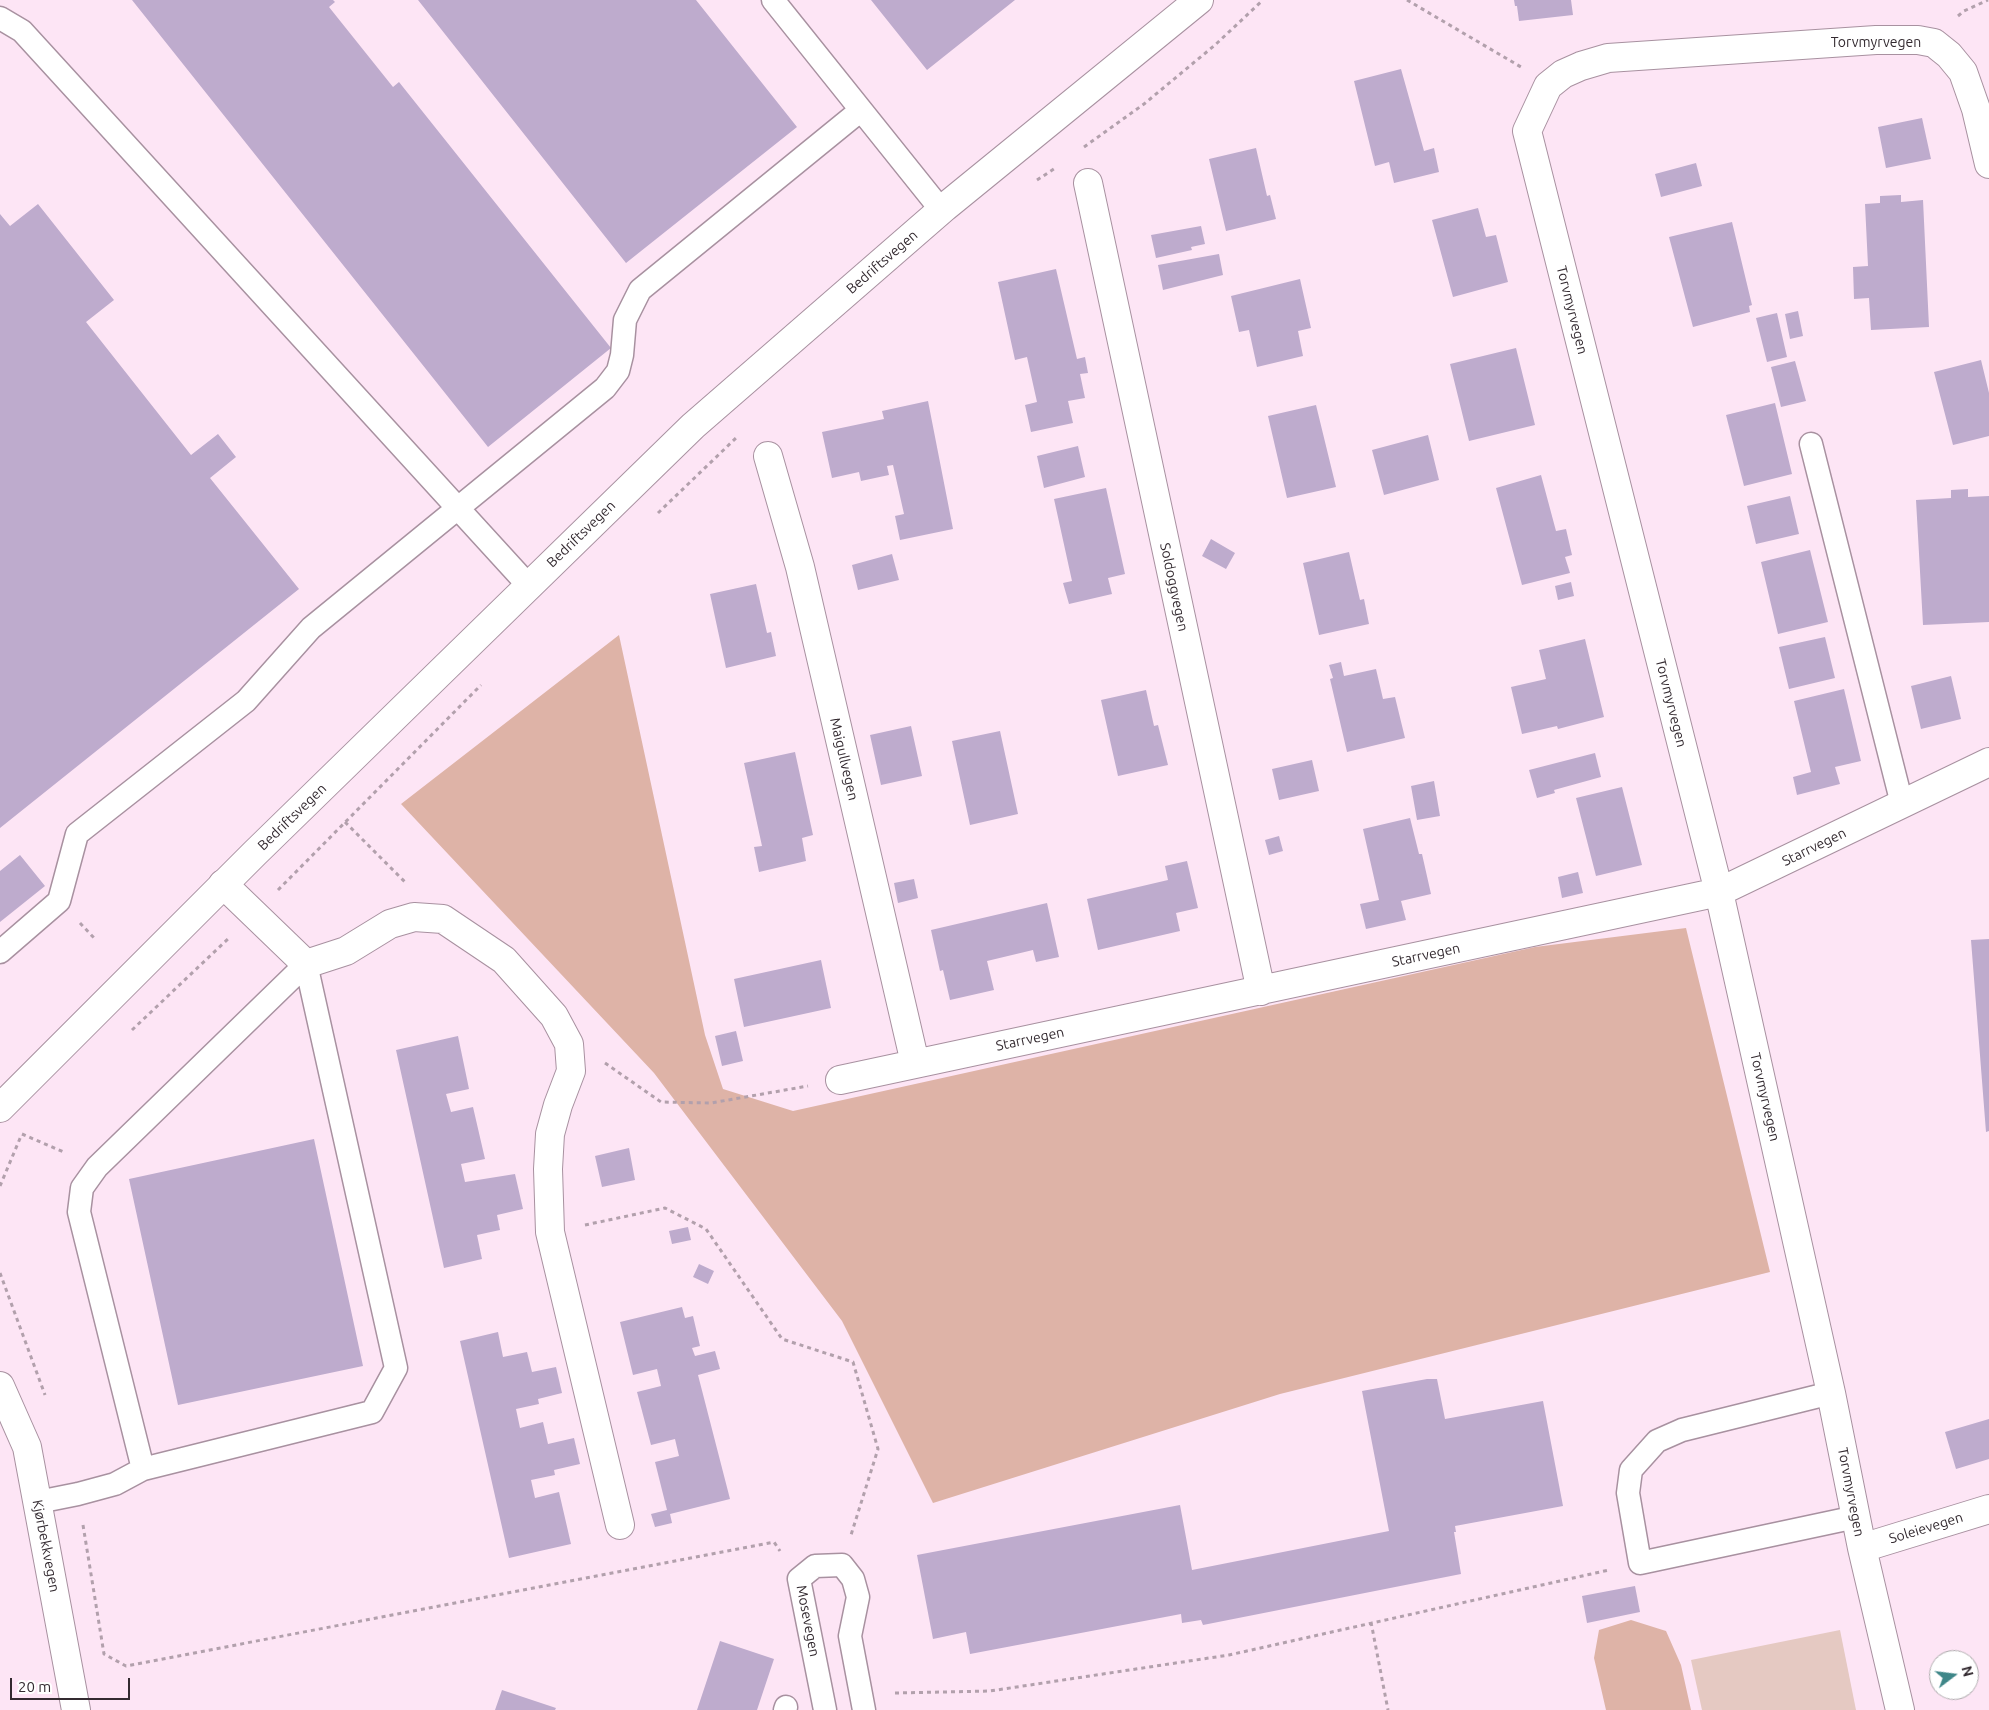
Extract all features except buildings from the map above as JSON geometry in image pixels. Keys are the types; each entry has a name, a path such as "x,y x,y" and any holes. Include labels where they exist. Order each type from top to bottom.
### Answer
{"street":[{"name":"Bedriftsvegen","path":"0,1108 223,884 693,426 942,210 1199,0"},
{"name":"Torvmyrvegen","path":"1900,1710 1862,1548 1831,1392 1719,892 1527,131 1548,86 1563,74 1581,66 1608,58 1876,40 1918,40 1934,43 1949,54 1963,72 1976,109 1989,164"},
{"name":"Soldoggvegen","path":"1088,183 1261,991"},
{"name":"Maigullvegen","path":"768,456 800,567 915,1063"},
{"name":"Starrvegen","path":"840,1080 1719,892 1989,762"},
{"path":"223,884 306,964 346,951 390,924 414,917 443,920 504,960 554,1016 569,1044 571,1071 550,1134 548,1169 550,1232 620,1525"},
{"name":"Kjørbekkvegen","path":"1,1388 27,1447 76,1710"},
{"name":"Soleievegen","path":"1862,1548 1989,1509"}],"lane":[{"path":"773,0 942,210"},
{"path":"0,18 22,31 528,585"},
{"path":"0,952 59,901 77,834 246,701 311,628 606,388 618,371 622,355 625,320 640,290 860,110"},
{"path":"1811,444 1902,804"},
{"path":"143,1469 79,1212 82,1188 97,1167 306,964"},
{"path":"38,1502 115,1484 143,1469 372,1412 396,1368 306,964"},
{"path":"1831,1392 1682,1430 1657,1441 1631,1470 1628,1493 1640,1563 1856,1517"},
{"path":"842,1565 853,1579 858,1598 850,1636 863,1705"},
{"name":"Mosevegen","path":"825,1710 799,1579 815,1566 842,1565"}],"path":[{"path":"1083,148 1144,104 1215,45 1263,0"},
{"path":"1407,0 1501,54 1548,86"},
{"path":"1035,182 1059,165"},
{"path":"656,514 743,432"},
{"path":"128,1034 255,913 485,681"},
{"path":"345,822 443,920"},
{"path":"569,1044 598,1058 661,1102 711,1104 840,1080"},
{"path":"0,1186 22,1134 29,1127"},
{"path":"17,1129 22,1134 97,1167"},
{"path":"550,1232 665,1208 706,1229 782,1339 853,1362 878,1449 842,1565"},
{"path":"0,1273 48,1405"},
{"path":"78,1494 104,1654 126,1666 774,1542 799,1579"},
{"path":"863,1705 891,1693 990,1691 1230,1655 1640,1563"},
{"path":"1371,1622 1388,1710"}],"shaded area":[{"path":"619,635 705,1035 723,1089 793,1111 1535,947 1686,928 1770,1272 1280,1394 933,1503 842,1321 654,1073 401,804"},
{"path":"1631,1620 1666,1631 1681,1665 1691,1710 1606,1710 1594,1658 1599,1630"},
{"path":"1840,1630 1856,1710 1702,1710 1691,1660"}]}
